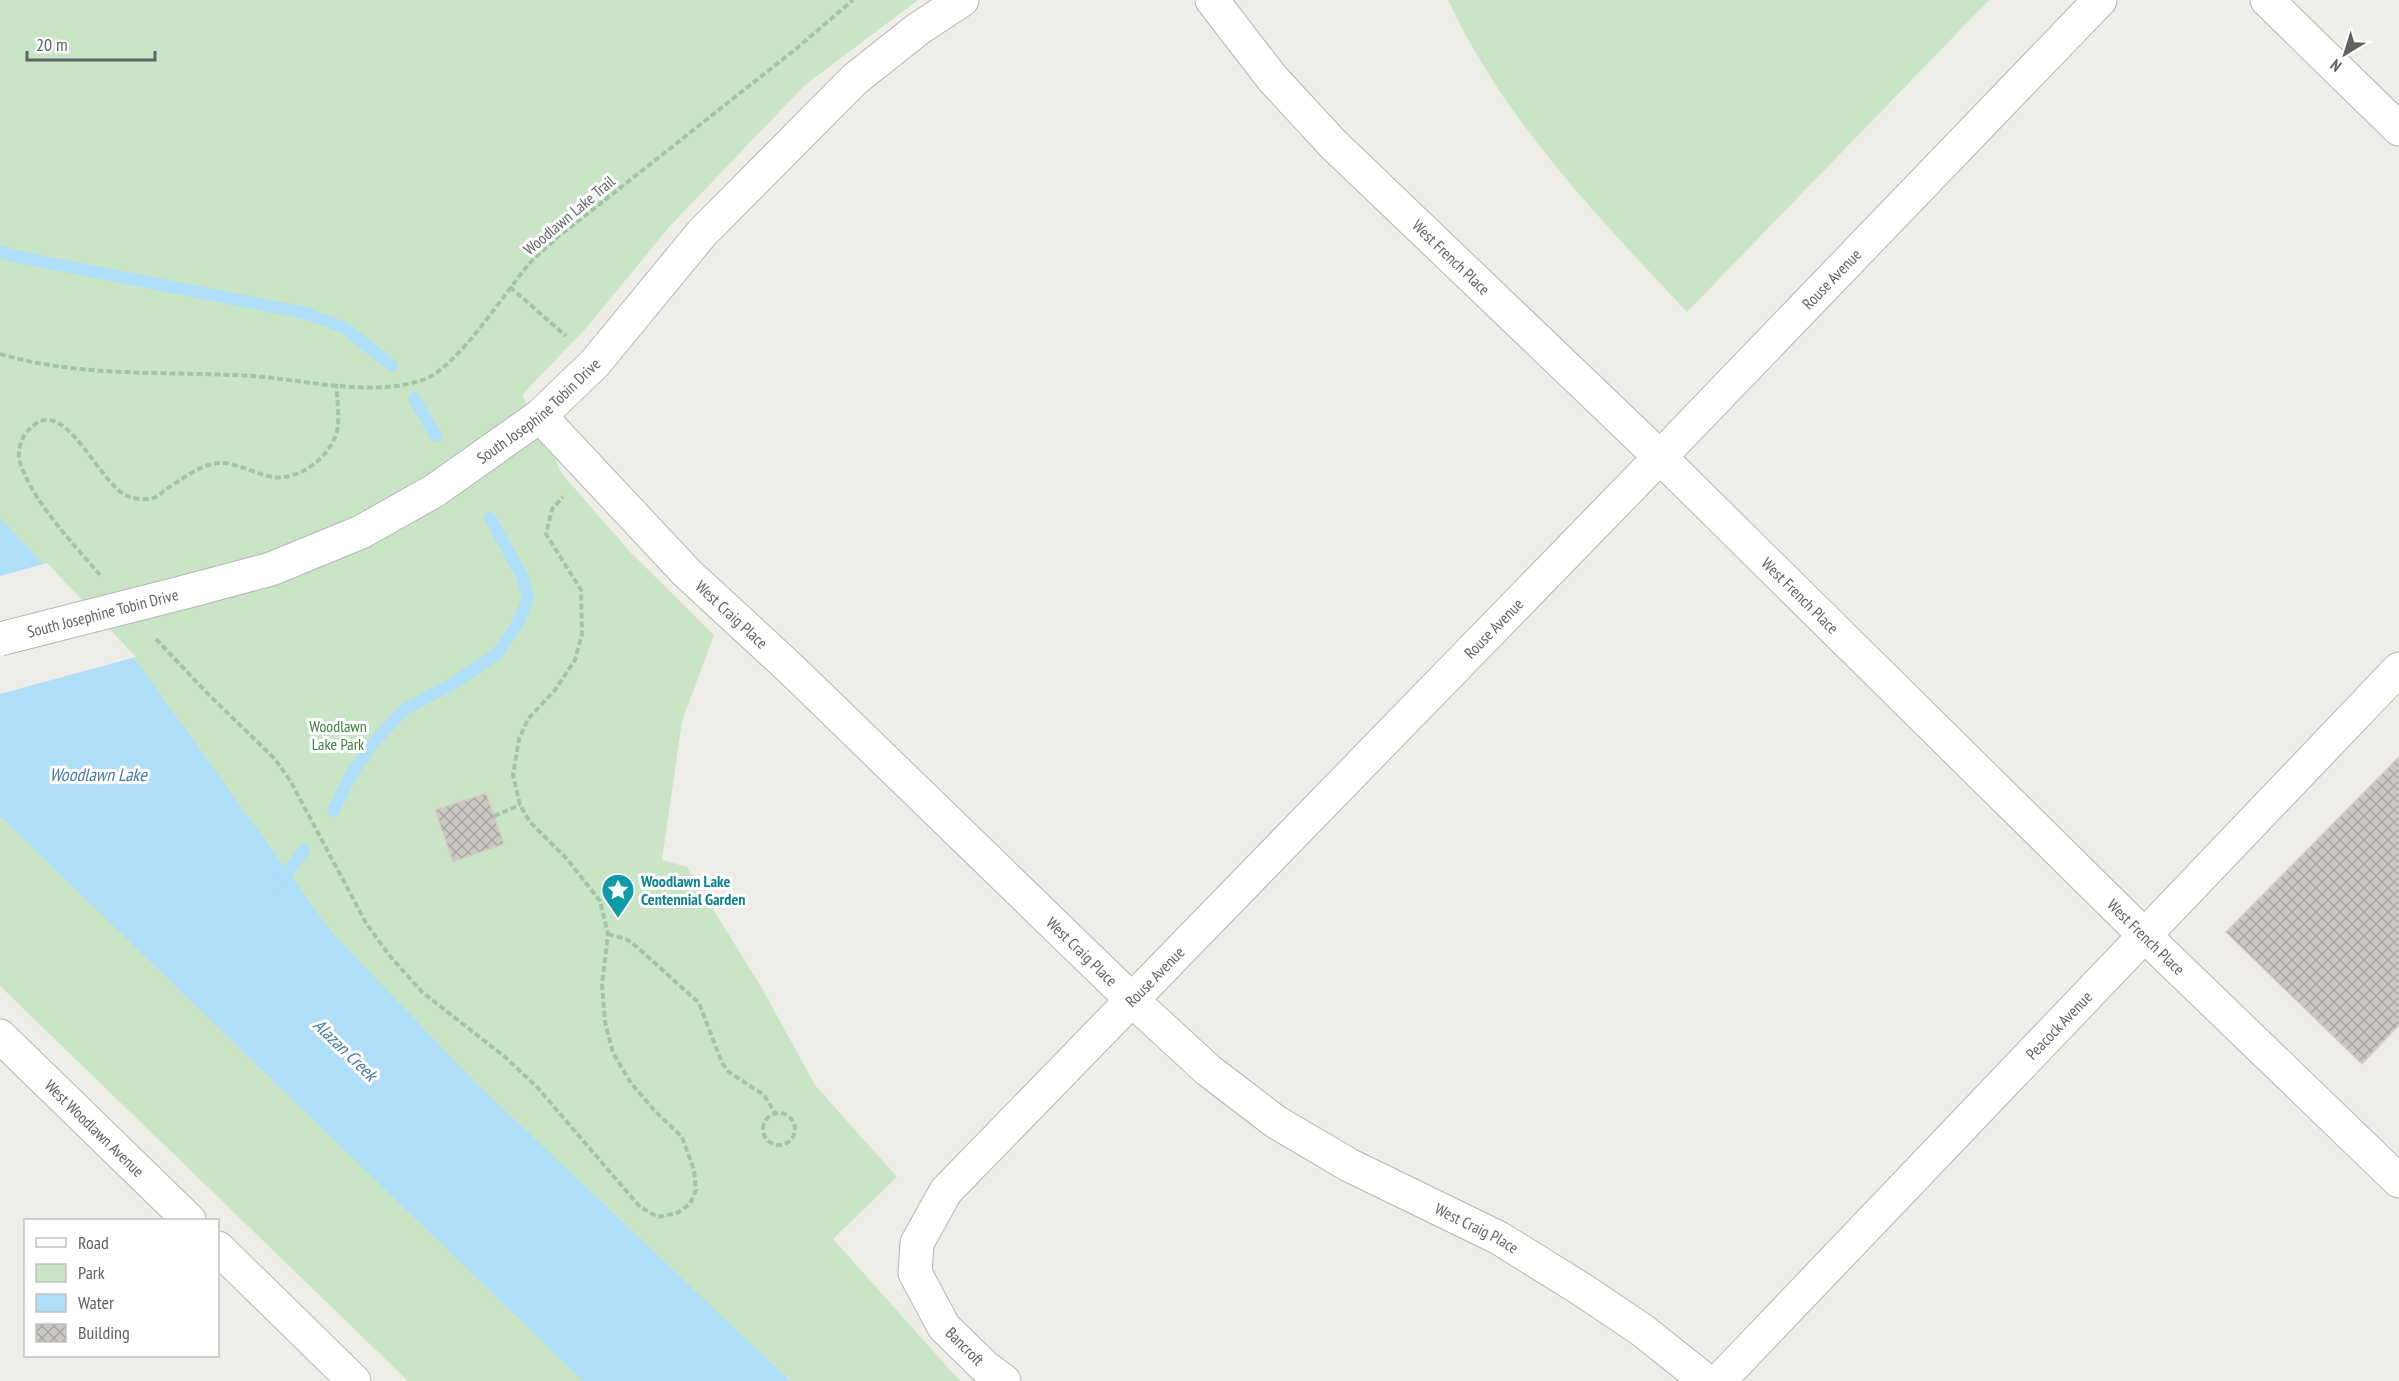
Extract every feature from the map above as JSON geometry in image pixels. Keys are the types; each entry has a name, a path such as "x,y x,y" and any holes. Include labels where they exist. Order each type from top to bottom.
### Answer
{"street":[{"name":"South Josephine Tobin Drive","path":"0,639 271,569 361,532 434,491 540,416 596,363 702,233 855,79 918,29 962,0"},
{"name":"West French Place","path":"1212,0 1272,78 1333,144 1660,457 2145,936 2399,1181"},
{"name":"Rouse Avenue","path":"915,1273 917,1243 946,1191 1660,457 2100,0"},
{"path":"2266,0 2399,129"},
{"name":"West Craig Place","path":"540,416 687,573 791,669 1132,1000 1209,1070 1276,1122 1349,1165 1499,1238 1642,1330 1706,1381"},
{"name":"Peacock Avenue","path":"1719,1381 2399,669"},
{"name":"West Woodlawn Avenue","path":"0,1036 187,1219"},
{"path":"219,1249 354,1381"},
{"name":"Bancroft","path":"915,1273 944,1327 985,1367 1004,1381"}],"path":[{"name":"Woodlawn Lake Trail","path":"0,354 30,363 109,372 253,376 382,387 426,379 449,361 484,322 530,263 558,237 797,48 853,0"},
{"path":"510,287 566,336"},
{"path":"100,575 69,540 37,496 24,473 18,452 25,432 32,426 40,420 51,419 68,429 110,484 129,497 152,499 190,473 213,464 237,465 272,477 287,477 312,466 324,456 338,427 336,384"},
{"path":"154,637 199,685 275,759 291,783 366,923 389,956 423,992 505,1057 537,1087 640,1207 658,1217 677,1213 690,1204 696,1190 694,1170 682,1137 630,1083 613,1053 605,1022 602,985 608,934 600,901 567,859 530,822 520,805 513,775 519,739 528,719 555,690 575,660 582,634 581,590 546,534 552,509 570,490"},
{"path":"494,816 520,805"},
{"path":"608,934 626,939 637,947 699,1003 722,1063 738,1079 764,1095 775,1113"},
{"path":"775,1113 786,1114 793,1122 793,1137 785,1144 770,1142 764,1134 764,1124 775,1113"}],"green space":[{"name":"Woodlawn Lake Park","path":"0,0 918,0 805,85 670,226 587,327 522,395 563,475 631,553 714,635 682,721 662,860 687,867 763,990 815,1085 897,1177 833,1239 960,1381 408,1381 0,986"},
{"path":"1448,0 1989,0 1687,312 1587,203 1524,126 1496,86"}],"water":[{"name":"Woodlawn Lake","path":"0,518 137,662 332,933 475,1082 790,1381 583,1381 0,816"}],"pier":[{"path":"47,563 136,657 0,694 0,576"}],"building":[{"path":"2399,757 2399,1025 2362,1064 2226,932"},
{"path":"486,793 504,844 453,862 435,810"}],"waterway":[{"path":"0,251 14,256 305,313 345,328 392,366"},
{"path":"414,398 436,436"},
{"path":"333,811 351,775 372,744 405,709 454,683 497,654 517,625 528,598 522,576 490,518"},
{"path":"280,883 304,850"}],"place":[{"name":"Woodlawn Lake Centennial Garden","path":"618,919"}],"water label":[{"name":"Alazan Creek","path":"345,1050"}]}
